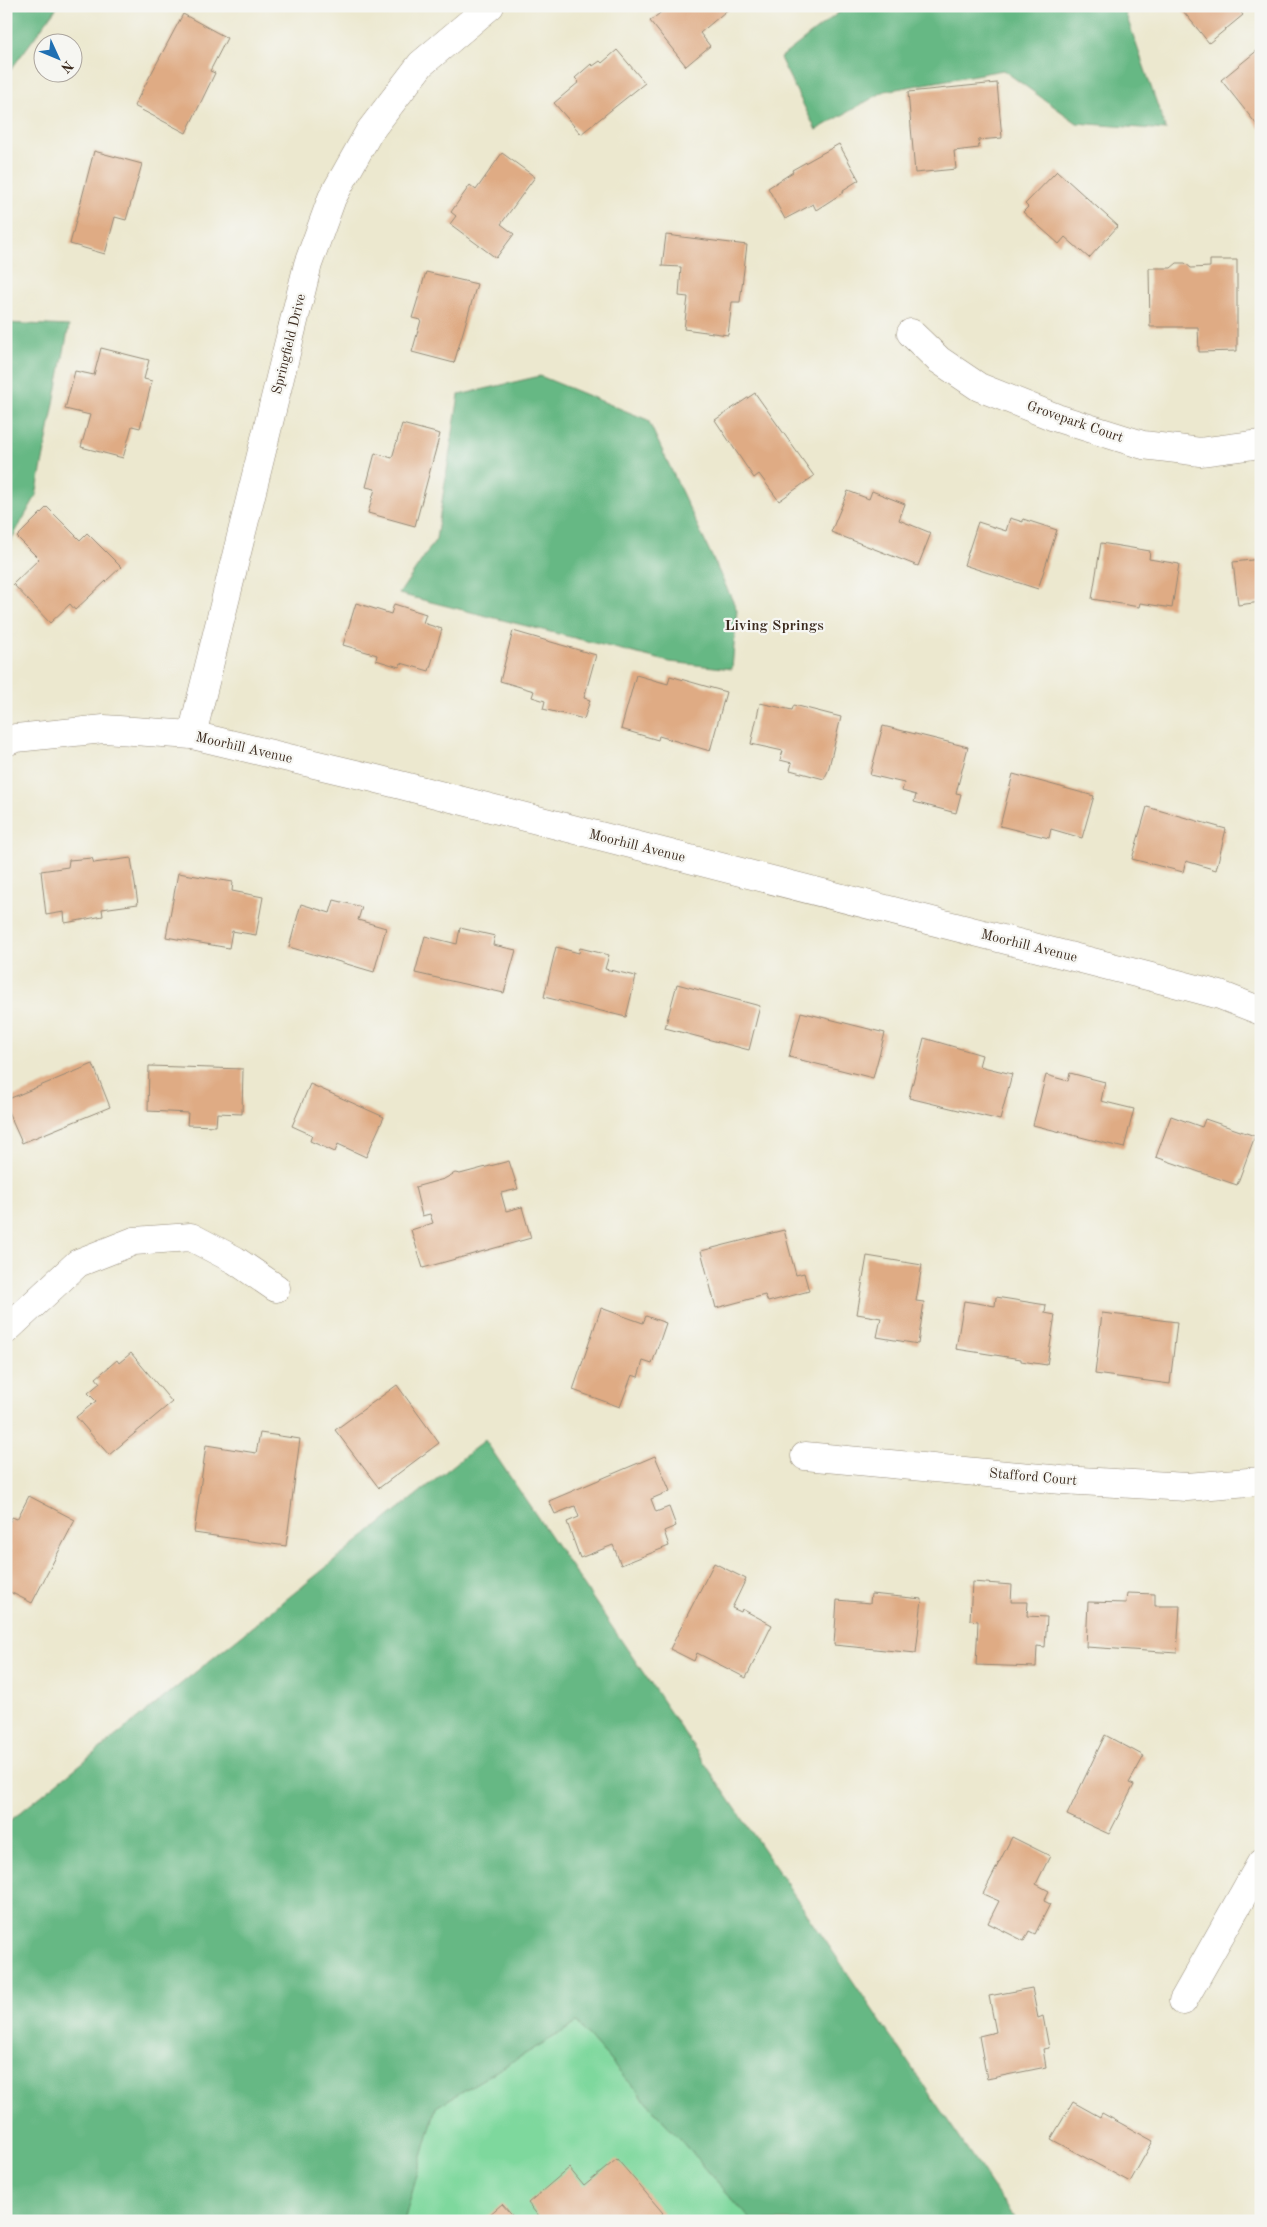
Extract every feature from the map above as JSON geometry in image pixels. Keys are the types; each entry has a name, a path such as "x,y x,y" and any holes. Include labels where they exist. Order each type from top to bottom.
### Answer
{"street":[{"name":"Springfield Drive","path":"192,735 308,264 332,198 369,132 421,64 490,6"},
{"name":"Grovepark Court","path":"911,332 939,360 979,387 1057,418 1143,445 1200,452 1261,444"},
{"name":"Moorhill Avenue","path":"6,742 16,738 104,729 192,735 373,778 1167,981 1220,995 1261,1011"},
{"path":"6,1330 78,1263 134,1240 191,1237 236,1260 276,1288"},
{"name":"Stafford Court","path":"806,1456 1044,1479 1187,1488 1261,1481"},
{"path":"1183,2001 1261,1863"}],"green space":[{"path":"6,6 58,6 39,32 32,32 32,41 6,76"},
{"path":"847,6 1123,6 1166,130 1077,123 1003,70 885,91 816,130 780,58"},
{"path":"6,323 69,326 36,496 6,549"},
{"path":"540,376 648,420 737,610 732,669 670,662 399,594 436,539 459,395"},
{"path":"485,1440 1016,2221 752,2221 577,2023 436,2107 404,2221 6,2221 6,1824"},
{"path":"577,2023 752,2221 404,2221 436,2107"}],"building":[{"path":"669,6 732,6 700,33 710,46 686,66 650,21"},
{"path":"1179,6 1236,6 1243,15 1209,43"},
{"path":"183,14 227,38 210,71 215,73 186,133 134,106"},
{"path":"1259,49 1261,51 1261,130 1221,80"},
{"path":"617,50 645,83 581,134 554,103 579,82 575,78 591,64 593,66 600,61 602,63"},
{"path":"997,83 1002,138 978,140 979,148 954,151 956,169 915,173 908,92"},
{"path":"839,144 859,180 816,210 813,204 785,219 768,188 793,172 792,170"},
{"path":"94,151 142,164 126,220 115,217 105,254 70,244"},
{"path":"502,153 535,177 501,224 514,234 496,258 450,224 456,216 451,212 470,185 476,190"},
{"path":"1057,171 1118,226 1089,258 1065,237 1059,244 1023,212 1028,207 1025,204"},
{"path":"666,235 747,245 740,302 732,302 728,335 684,329 688,297 679,296 681,267 662,266"},
{"path":"1210,260 1237,260 1237,351 1199,352 1198,327 1150,327 1149,268 1171,268 1177,263 1185,263 1191,268 1210,267"},
{"path":"426,272 477,284 454,363 412,352 421,320 412,318"},
{"path":"101,348 149,360 144,379 152,381 140,428 132,426 123,458 81,447 90,415 65,409 75,371 94,375"},
{"path":"755,393 814,476 779,501 759,474 754,478 715,420"},
{"path":"402,424 440,434 415,526 368,513 375,489 366,487 375,453 392,458"},
{"path":"848,491 869,499 872,491 905,504 899,520 931,533 918,566 831,532"},
{"path":"47,507 80,540 87,533 121,567 75,610 70,604 50,623 13,584 39,559 17,537"},
{"path":"1010,518 1023,522 1023,519 1057,530 1038,589 964,565 978,522 1006,531"},
{"path":"1101,543 1150,551 1149,559 1179,564 1172,608 1140,603 1139,607 1092,599"},
{"path":"1261,559 1261,602 1238,605 1233,562"},
{"path":"356,603 391,614 394,604 426,614 423,623 442,629 429,671 401,663 399,667 376,660 377,655 343,645"},
{"path":"513,631 596,655 584,698 590,700 584,719 543,709 545,701 532,697 534,691 500,681"},
{"path":"636,675 668,684 670,676 726,692 710,751 659,736 658,740 621,729"},
{"path":"760,703 792,710 794,705 841,717 828,771 824,779 790,770 792,763 780,760 783,751 751,744"},
{"path":"883,726 968,747 956,793 961,794 956,813 914,802 916,795 902,791 904,783 870,775"},
{"path":"1013,774 1094,796 1082,838 1051,829 1049,838 1000,826"},
{"path":"1147,807 1226,829 1216,870 1186,861 1183,872 1132,859"},
{"path":"92,858 94,863 131,858 138,904 102,909 103,916 65,923 64,912 46,915 41,871 68,867 69,860"},
{"path":"178,873 233,882 232,891 263,897 256,935 232,931 229,948 166,937"},
{"path":"334,900 362,907 358,920 386,928 374,972 289,947 301,904 330,913"},
{"path":"460,928 495,936 493,945 516,950 504,993 415,973 425,936 457,944"},
{"path":"556,947 579,953 580,948 609,955 605,969 636,976 626,1017 544,997"},
{"path":"677,984 760,1006 749,1050 665,1028"},
{"path":"801,1012 885,1033 873,1078 789,1057"},
{"path":"924,1038 982,1055 979,1066 1012,1074 1000,1120 909,1098"},
{"path":"93,1064 110,1107 22,1143 6,1107 6,1100"},
{"path":"149,1066 243,1069 242,1114 217,1113 216,1126 187,1125 188,1113 148,1111"},
{"path":"1070,1073 1105,1082 1101,1101 1134,1109 1124,1148 1033,1125 1046,1075 1068,1081"},
{"path":"310,1084 384,1117 366,1157 338,1144 335,1152 310,1141 312,1135 292,1126"},
{"path":"1171,1116 1202,1127 1205,1119 1255,1136 1237,1185 1156,1157"},
{"path":"509,1161 518,1189 501,1193 506,1211 522,1207 531,1238 423,1268 411,1230 433,1223 430,1214 422,1216 415,1187 444,1179 455,1173 460,1174"},
{"path":"784,1230 796,1275 804,1273 809,1291 768,1302 765,1295 716,1308 701,1251"},
{"path":"867,1256 922,1265 916,1301 924,1302 918,1344 877,1337 881,1318 857,1314"},
{"path":"996,1297 1046,1305 1045,1313 1055,1315 1047,1365 956,1349 964,1301 995,1306"},
{"path":"601,1308 643,1323 646,1316 666,1323 652,1364 643,1361 638,1377 632,1375 620,1407 573,1390"},
{"path":"1102,1313 1177,1322 1170,1384 1095,1374"},
{"path":"131,1353 172,1402 109,1455 76,1417 96,1401 88,1393 100,1383 96,1378 117,1360 119,1363"},
{"path":"397,1385 439,1443 379,1488 335,1430"},
{"path":"260,1433 300,1439 286,1546 194,1533 206,1445 256,1453"},
{"path":"655,1456 670,1491 651,1499 656,1512 669,1507 676,1526 664,1531 669,1546 621,1565 613,1545 580,1558 567,1522 579,1517 575,1506 555,1514 549,1501"},
{"path":"29,1496 75,1520 32,1603 6,1590 6,1557 10,1548 6,1546 6,1529 12,1517 17,1519"},
{"path":"714,1563 746,1579 732,1608 741,1612 742,1609 772,1625 746,1678 697,1653 694,1661 670,1649"},
{"path":"972,1582 1012,1585 1011,1602 1028,1602 1027,1616 1047,1617 1045,1647 1037,1646 1036,1667 976,1665 978,1621 970,1620"},
{"path":"1127,1593 1155,1594 1155,1606 1180,1606 1177,1653 1086,1647 1088,1602 1126,1603"},
{"path":"871,1594 922,1599 916,1653 834,1645 837,1600 870,1603"},
{"path":"1105,1735 1144,1756 1129,1783 1134,1785 1109,1834 1067,1815"},
{"path":"1012,1837 1050,1856 1036,1884 1049,1891 1044,1901 1050,1904 1035,1934 1029,1931 1024,1941 988,1923 999,1901 983,1894"},
{"path":"1032,1988 1038,2018 1043,2016 1049,2048 1043,2049 1046,2067 987,2079 979,2036 996,2032 989,1996"},
{"path":"1073,2102 1100,2117 1102,2113 1153,2141 1130,2182 1051,2139"},
{"path":"617,2159 663,2213 654,2221 535,2221 539,2217 528,2203 569,2168 584,2186"},
{"path":"502,2204 517,2221 482,2221"}],"district":[{"name":"Living Springs","path":"774,626"}]}
